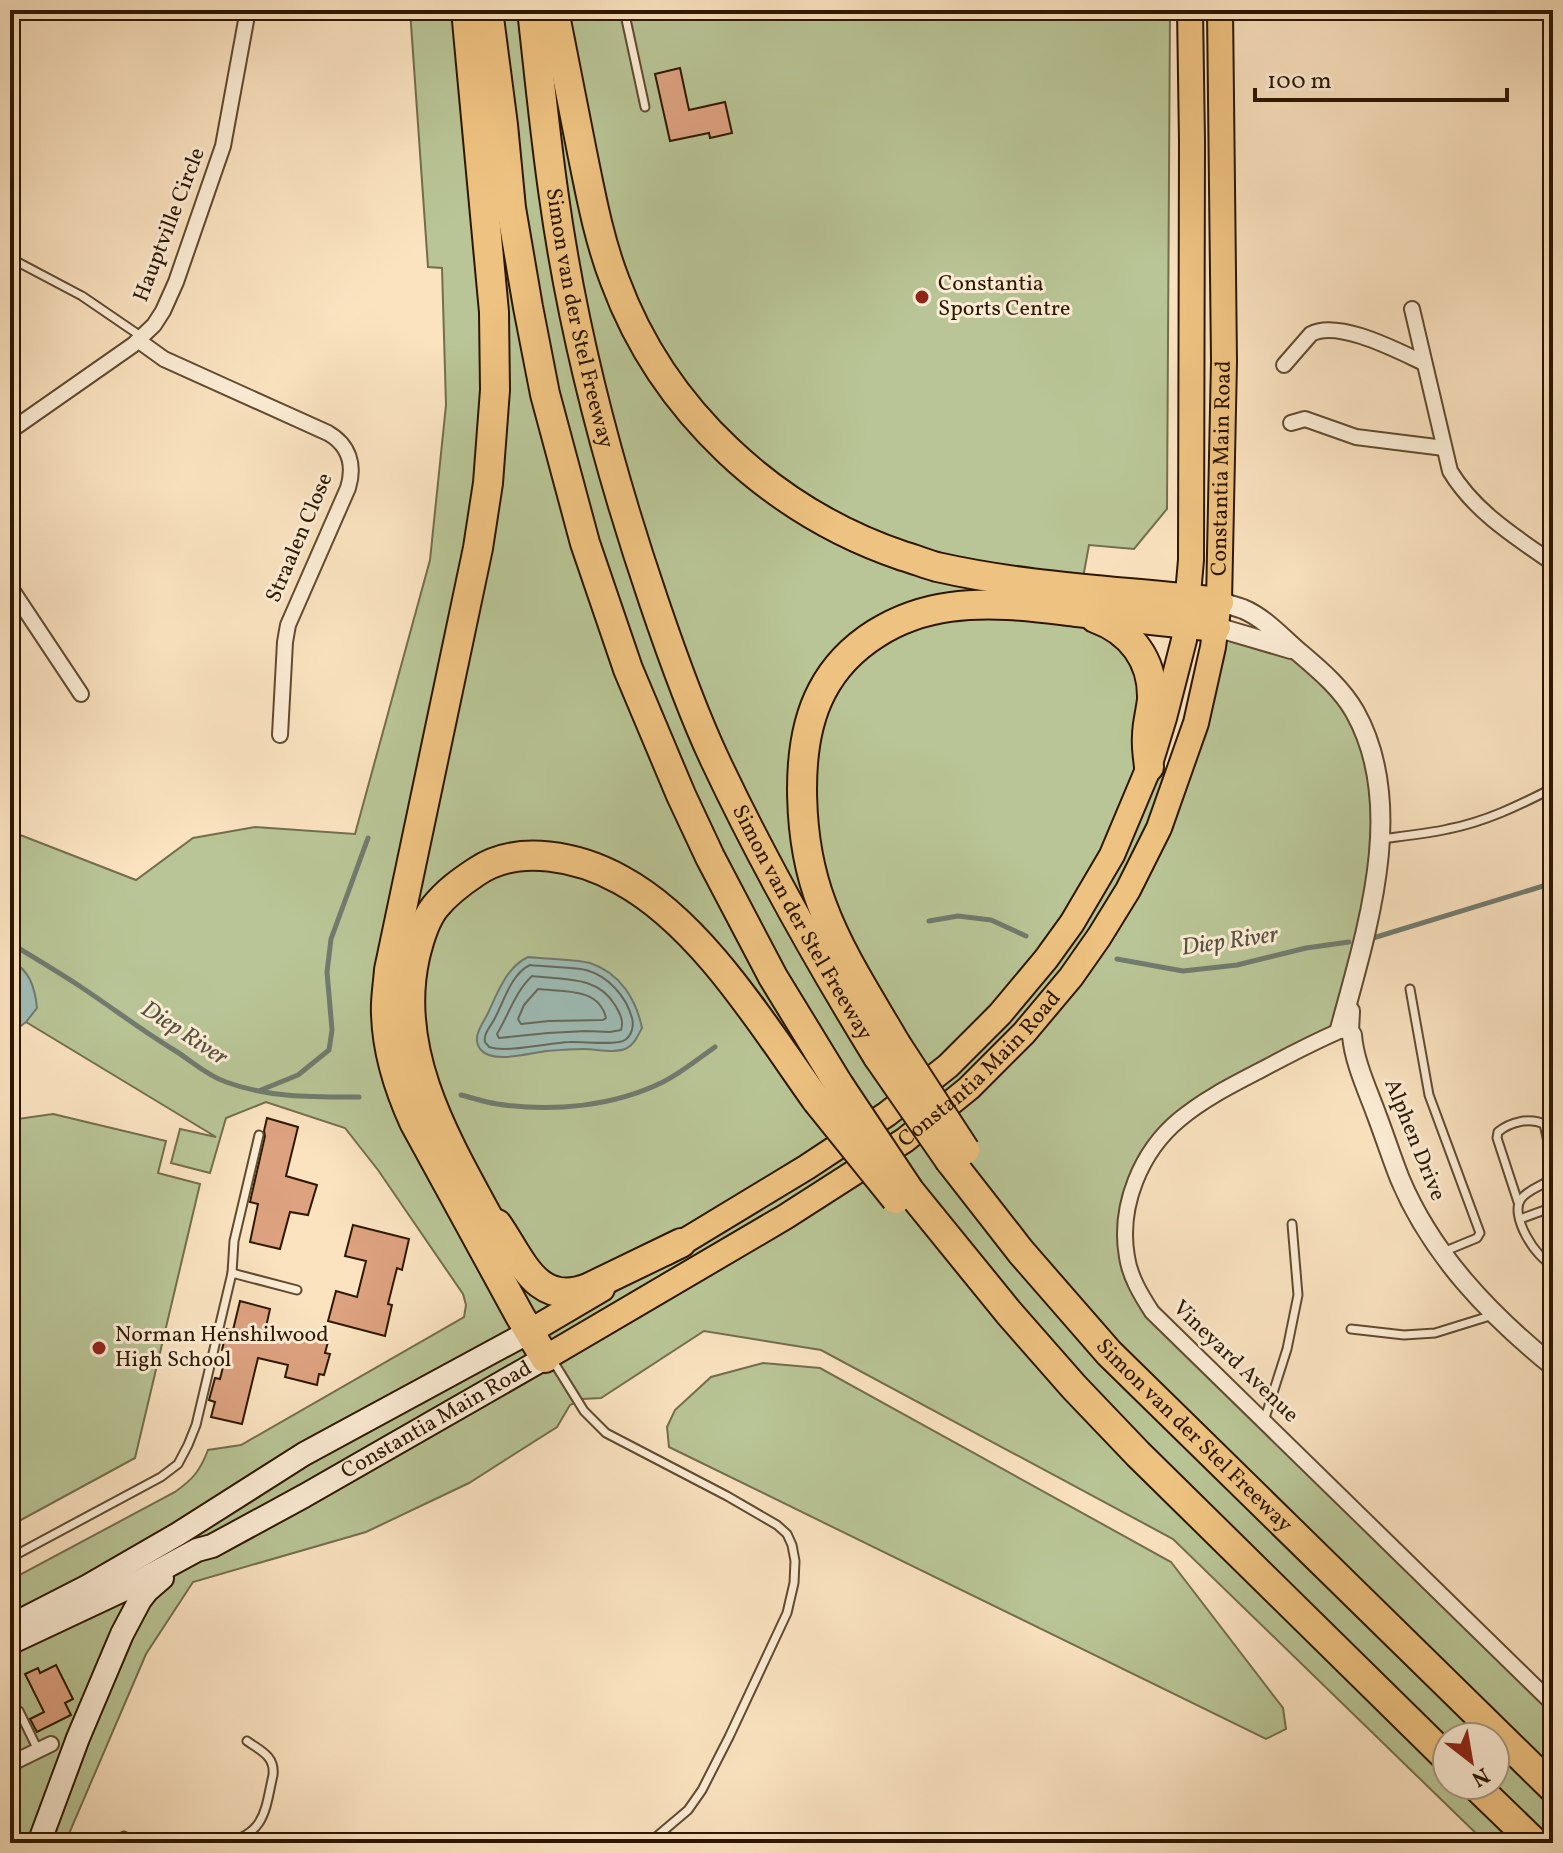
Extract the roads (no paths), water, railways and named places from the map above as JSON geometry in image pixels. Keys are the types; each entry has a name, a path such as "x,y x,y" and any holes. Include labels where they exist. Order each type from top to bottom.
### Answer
{"highway":[{"path":"466,10 494,312 495,390 488,483 478,548 389,970 386,1015 400,1092 409,1112 552,1354"},
{"name":"Simon van der Stel Freeway","path":"488,10 511,208 528,307 545,394 589,556 633,683 681,795 828,1093"},
{"name":"Simon van der Stel Freeway","path":"532,10 554,199 573,306 610,466 668,642 714,757 815,954 887,1051 958,1155 1154,1380 1192,1432 1553,1788"},
{"path":"554,10 595,216 615,282 642,339 684,404 733,455 776,491 824,522 879,548 935,566 1218,615"},
{"path":"887,1051 821,902 810,866 802,782 807,736 822,691 854,649 900,620 951,607 1010,604 1077,612 1188,611"},
{"path":"1077,612 1118,629 1144,657 1152,690 1146,737 1149,767"},
{"path":"537,1327 486,1211 453,1151 424,1084 415,1052 410,1010 411,973 418,942 433,909 453,887 482,867 529,856 569,859 623,880 664,909 695,938 764,1026 828,1093 951,1258 1009,1313 1138,1454 1431,1742"},
{"path":"486,1211 529,1274 556,1292 572,1293 588,1288 681,1243"},
{"path":"1492,1801 1535,1843"}],"main road":[{"name":"Constantia Main Road","path":"10,1626 88,1586 178,1534 304,1454 537,1327 807,1167 887,1114 948,1066 1000,1014 1046,959 1112,855 1149,767 1167,705 1188,611 1191,560 1190,10"},
{"name":"Constantia Main Road","path":"10,1643 125,1589 197,1550 212,1546 304,1496 785,1217 905,1140 969,1088 1024,1033 1071,977 1128,890 1159,828 1196,723 1218,615 1224,361 1220,10"},
{"path":"122,1634 125,1589 149,1560 178,1534"},
{"path":"39,1843 78,1738 122,1634 140,1600 155,1583 212,1546"}],"street":[{"name":"Hauptville Circle","path":"10,431 141,339 154,325 171,297 223,146 248,10"},
{"path":"1412,309 1450,471 1471,501 1553,563"},
{"path":"1284,365 1311,334 1324,330 1368,338 1424,363"},
{"name":"Straalen Close","path":"141,339 164,359 328,433 340,442 349,455 351,471 348,488 288,625 280,735"},
{"path":"1291,423 1305,419 1356,437 1444,448"},
{"path":"10,587 81,694"},
{"path":"1218,615 1245,610 1276,632 1322,671 1339,690 1364,731 1377,775 1380,839 1374,893 1343,1037"},
{"path":"1218,615 1297,651"},
{"name":"Vineyard Avenue","path":"1343,1037 1316,1041 1222,1090 1195,1107 1164,1134 1140,1170 1128,1202 1125,1222 1131,1272 1152,1312 1553,1704"},
{"name":"Alphen Drive","path":"1343,1037 1361,1073 1401,1181 1441,1253 1495,1315 1553,1366"},
{"path":"10,1764 45,1747"}],"lane":[{"path":"624,10 645,107"},
{"path":"10,258 82,296 141,339"},
{"path":"1380,839 1449,829 1479,821 1553,788"},
{"path":"1410,989 1429,1095 1480,1233 1477,1238 1441,1253"},
{"path":"1553,1164 1544,1124 1530,1119 1498,1132 1497,1138 1518,1202 1520,1219 1538,1255 1553,1265"},
{"path":"10,1558 161,1477 178,1464 196,1425 232,1273 234,1241 259,1135"},
{"path":"1518,1202 1553,1177"},
{"path":"1520,1219 1553,1207"},
{"path":"1264,1421 1287,1349 1298,1295 1292,1224"},
{"path":"232,1273 297,1290"},
{"path":"1351,1329 1404,1335 1435,1333 1495,1315"},
{"path":"552,1354 584,1411 606,1433 777,1525 787,1534 792,1545 794,1583 787,1613 729,1737 702,1790 688,1810 649,1843"},
{"path":"19,1711 45,1747"},
{"path":"227,1843 248,1835 261,1821 273,1775 269,1756 247,1741"},
{"path":"124,1836 130,1843"}],"water":[{"path":"528,957 590,963 610,973 631,997 639,1017 642,1028 634,1042 617,1051 584,1049 494,1056 481,1050 477,1035 500,988 514,967"},
{"path":"10,960 30,980 37,1008 26,1022 10,1034"}],"waterway":[{"path":"261,1090 298,1075 329,1050 332,1030 327,972 331,939 368,838"},
{"name":"Diep River","path":"1373,938 1553,883"},
{"name":"Diep River","path":"929,921 958,916 991,920 1026,936"},
{"name":"Diep River","path":"1117,959 1183,971 1237,965 1306,948 1349,942"},
{"name":"Diep River","path":"10,943 219,1079 275,1094 359,1097"},
{"name":"Diep River","path":"461,1095 518,1106 560,1107 603,1102 663,1082 715,1047"}],"place":[{"name":"Constantia Sports Centre","path":"922,297"},
{"name":"Norman Henshilwood High School","path":"99,1348"}]}
